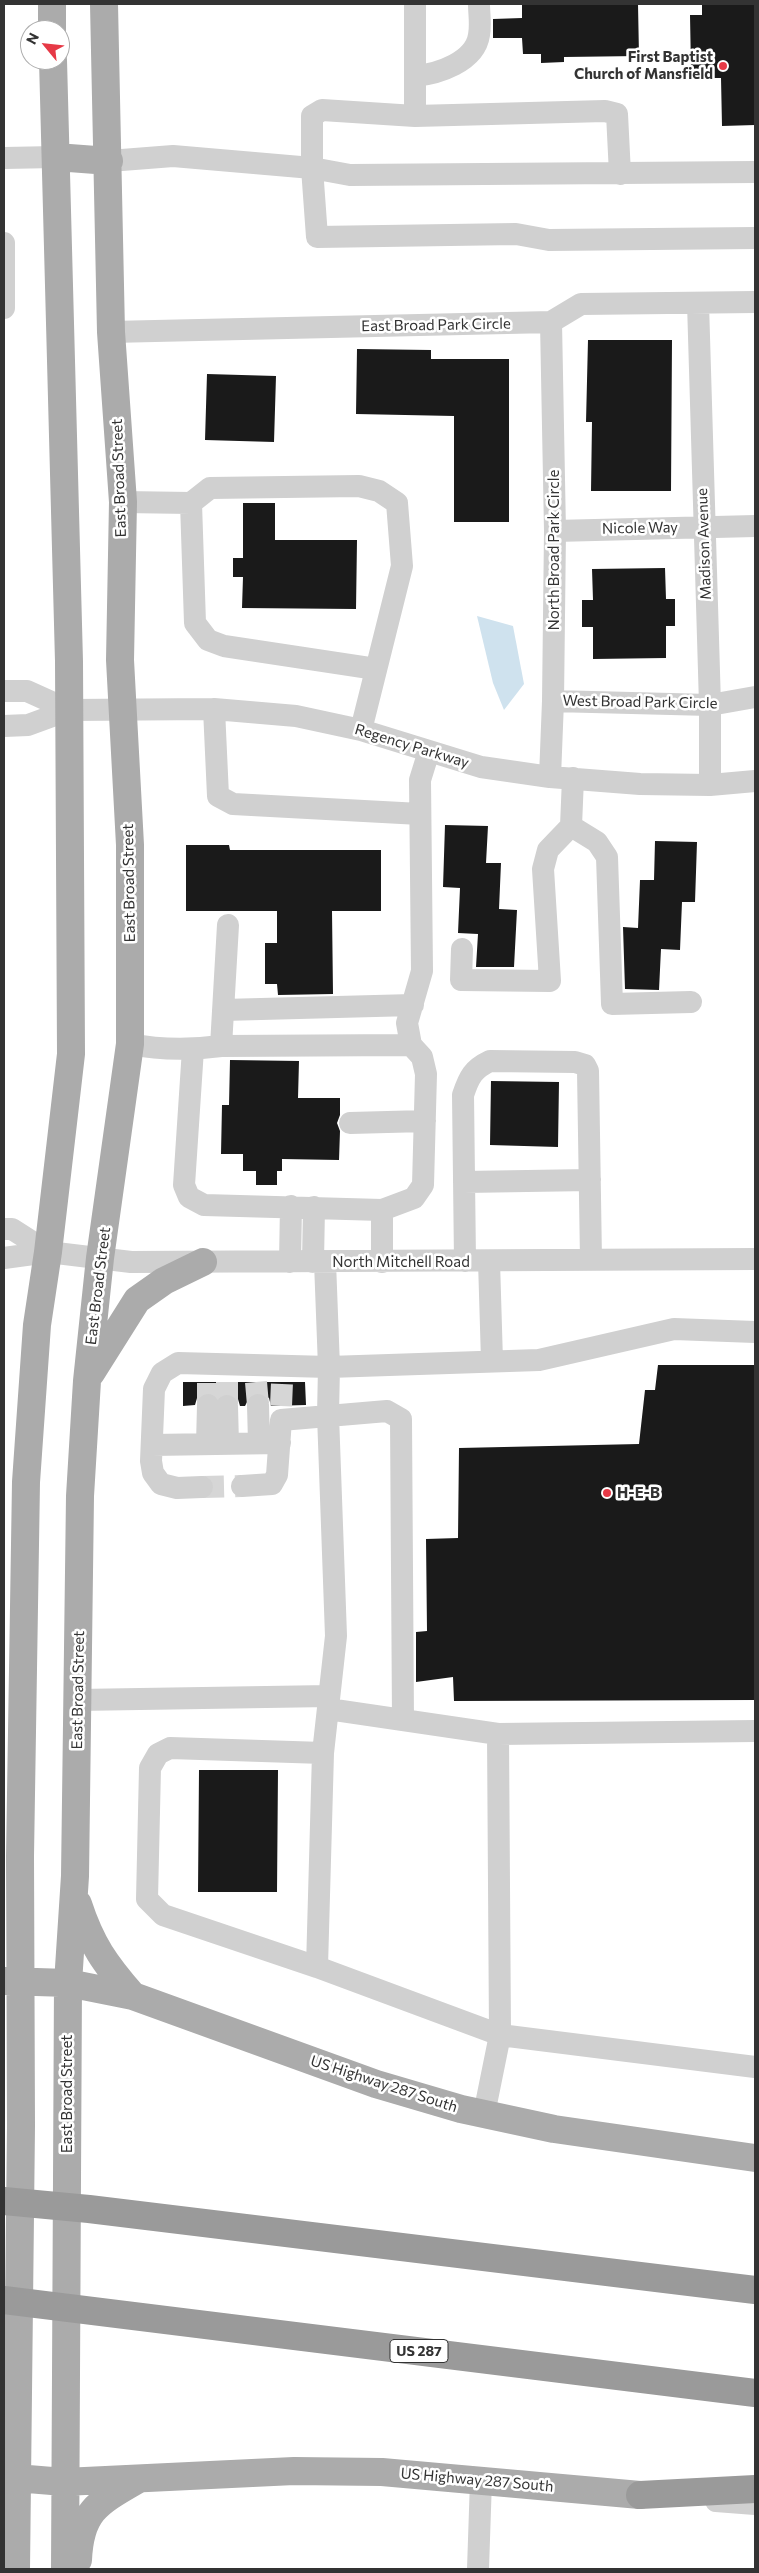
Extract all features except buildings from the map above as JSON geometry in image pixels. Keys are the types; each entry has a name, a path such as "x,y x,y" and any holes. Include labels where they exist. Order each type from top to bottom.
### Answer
{"highway":[{"path":"4,2201 90,2209 755,2290"},
{"name":"US 287","path":"4,2300 755,2393"},
{"path":"640,2495 755,2489"}],"main road":[{"path":"52,4 52,20"},
{"name":"East Broad Street","path":"65,2569 64,2416 68,1983 74,1890 80,1504 86,1381 100,1258 130,1044 130,845 120,660 122,502 111,332 109,161 104,4"},
{"path":"16,2569 11,2478 19,2378 21,2126 13,1981 20,1856 13,1745 26,1482 37,1324 48,1252 70,1054 69,710 53,70"},
{"path":"56,157 109,161"},
{"path":"86,1381 137,1300 164,1281 203,1262"},
{"path":"4,1899 20,1856"},
{"path":"74,1890 88,1933 105,1964 132,1996"},
{"name":"US Highway 287 South","path":"13,1981 68,1983 132,1996 376,2084 484,2114 554,2129 755,2158"},
{"name":"US Highway 287 South","path":"11,2478 64,2482 294,2471 382,2472 640,2495"},
{"path":"76,2569 81,2528 86,2519 112,2494 140,2478"}],"street":[{"path":"415,4 415,116"},
{"path":"415,76 434,74 471,53 479,35 478,4"},
{"path":"620,174 617,114 605,111 415,116 322,110 312,116 312,168 317,237 516,234 550,240 755,238"},
{"path":"109,161 173,156 312,168 350,175 755,172"},
{"path":"4,158 56,157"},
{"path":"4,242 4,308"},
{"name":"East Broad Park Circle","path":"111,332 551,322 581,304 755,302"},
{"name":"Madison Avenue","path":"698,303 710,705 710,785"},
{"name":"North Broad Park Circle","path":"550,777 554,701 555,530 551,322"},
{"path":"122,502 191,504 210,488 359,486 379,491 397,503 402,566 361,730"},
{"path":"191,504 195,623 208,640 224,646 376,669"},
{"name":"Nicole Way","path":"555,530 755,526"},
{"path":"4,692 27,691 69,710"},
{"name":"West Broad Park Circle","path":"554,701 710,705 755,697"},
{"name":"Regency Parkway","path":"69,710 122,708 214,709 296,716 361,730 481,766 550,777 640,784 710,785 755,781"},
{"path":"214,709 218,796 233,804 420,814"},
{"path":"4,726 28,725 69,710"},
{"path":"193,1049 184,1185 189,1197 204,1205 382,1210 414,1198 423,1185 426,1074 422,1057 411,1044 407,1023 422,971 420,780 429,751"},
{"path":"462,948 461,980 550,981 543,870 548,850 571,826 573,778"},
{"path":"571,826 597,842 607,857 612,1004 691,1002"},
{"path":"221,1046 228,925"},
{"path":"223,1010 412,1004"},
{"path":"130,1044 148,1048 193,1049 221,1046 411,1044"},
{"path":"465,1261 463,1095 469,1076 478,1067 490,1061 575,1062 585,1064 588,1070 591,1260"},
{"path":"350,1123 426,1121"},
{"path":"464,1182 590,1180"},
{"path":"290,1262 291,1206"},
{"path":"314,1207 330,1368 328,1415 336,1636 323,1753 317,1968"},
{"path":"382,1210 382,1262"},
{"path":"4,1229 12,1229 48,1252"},
{"path":"4,1258 48,1252"},
{"name":"North Mitchell Road","path":"48,1252 131,1262 755,1259"},
{"path":"489,1261 492,1361"},
{"path":"202,1488 177,1488 161,1484 153,1474 154,1389 162,1373 178,1363 217,1373 283,1374 330,1368 539,1360 674,1329 755,1332"},
{"path":"218,1406 218,1444"},
{"path":"242,1486 272,1484 277,1475 258,1406"},
{"path":"269,1443 281,1413 328,1415 387,1411 401,1419 403,1720"},
{"path":"152,1445 269,1443"},
{"path":"78,1700 328,1703 403,1720 498,1734 755,1731"},
{"path":"484,2114 500,2035 498,1734"},
{"path":"323,1753 170,1748 158,1754 150,1768 148,1899 163,1915 317,1968 500,2035 755,2067"},
{"path":"478,2569 481,2480"},
{"name":"US Highway 287 South","path":"640,2495 755,2504"}],"water":[{"path":"477,616 513,626 524,684 504,710 493,683"}],"tunnel":[{"path":"208,1382 208,1405"},
{"path":"227,1382 227,1406"},
{"path":"256,1382 258,1405"},
{"path":"281,1406 282,1382"},
{"path":"202,1487 242,1486"}],"place":[{"name":"First Baptist Church of Mansfield","path":"723,66"},
{"name":"H-E-B","path":"607,1493"}]}
